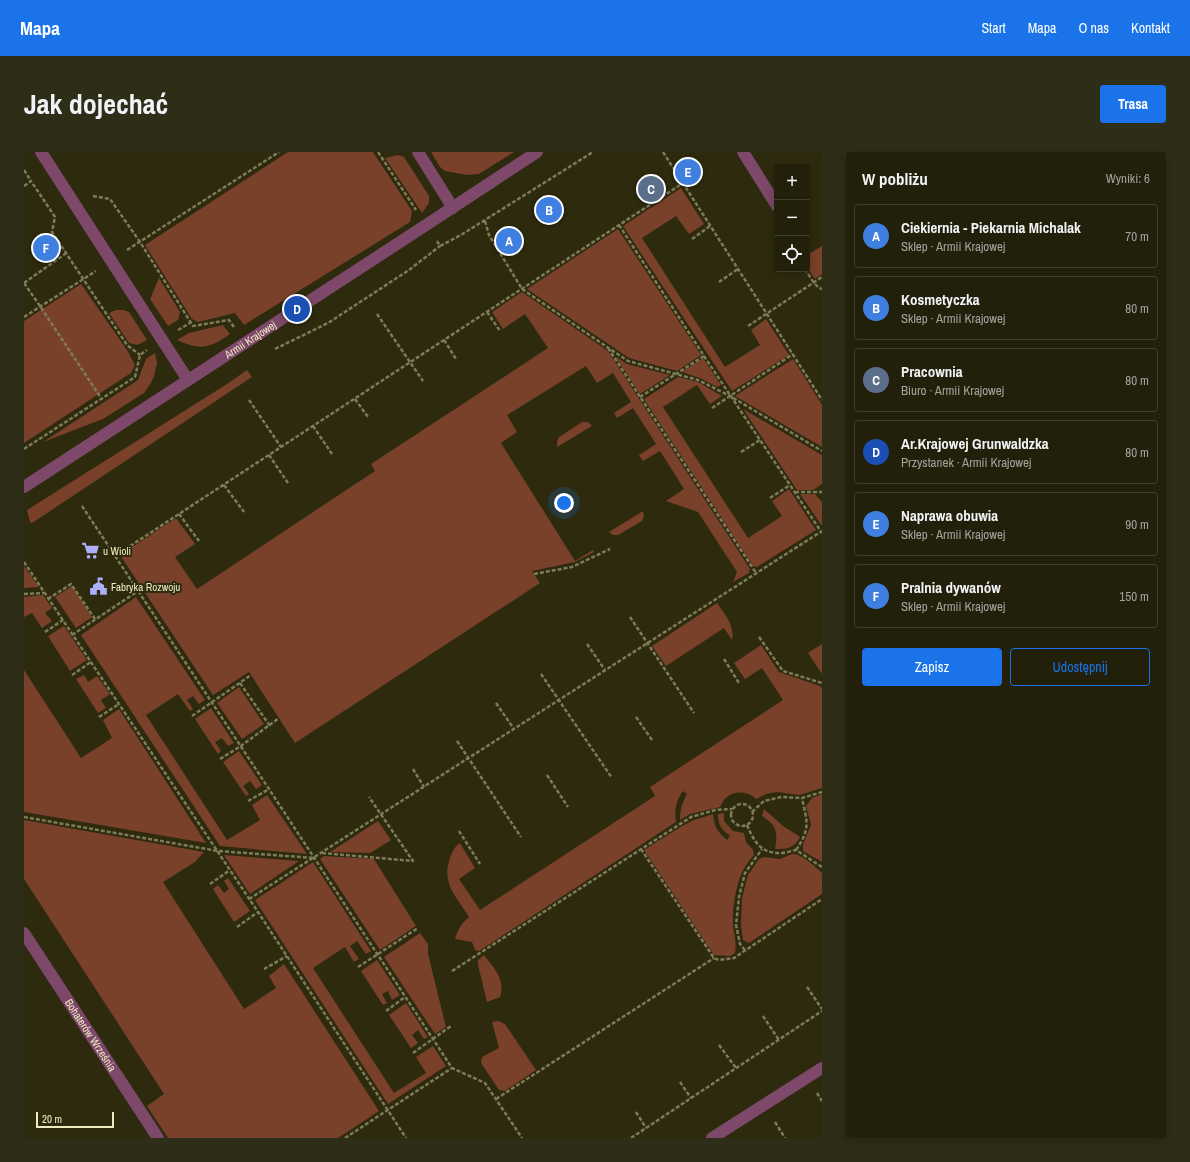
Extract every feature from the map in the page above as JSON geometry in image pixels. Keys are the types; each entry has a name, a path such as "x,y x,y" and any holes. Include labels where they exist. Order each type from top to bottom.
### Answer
{"street":[{"path":"41,152 188,380"},
{"path":"418,152 452,208"},
{"name":"Armii Krajowej","path":"24,487 537,152"},
{"path":"743,152 774,201"},
{"name":"Bohaterów Września","path":"24,933 158,1138"},
{"path":"712,1138 822,1068"}],"path":[{"path":"24,317 279,152"},
{"path":"593,152 485,221 488,235 522,289 628,361 698,380 730,396 822,451"},
{"path":"663,152 822,400"},
{"path":"24,170 55,216 52,232 65,254 127,345 140,354"},
{"path":"24,186 31,181"},
{"path":"115,556 683,183"},
{"path":"91,195 110,199 140,242 193,326 229,320"},
{"path":"249,899 822,532 730,396 619,225"},
{"path":"692,240 710,226"},
{"path":"274,349 328,323 409,270 440,246"},
{"path":"65,254 24,283 100,398"},
{"path":"719,282 738,270"},
{"path":"808,272 818,288 822,289"},
{"path":"748,326 822,277"},
{"path":"486,312 500,331"},
{"path":"377,314 424,381"},
{"path":"173,334 190,323"},
{"path":"444,340 456,359"},
{"path":"24,449 100,398 135,377 140,354 152,347"},
{"path":"607,347 756,573"},
{"path":"712,408 793,354"},
{"path":"640,397 704,356"},
{"path":"355,399 368,417"},
{"path":"249,400 281,447"},
{"path":"313,426 332,454"},
{"path":"741,452 760,440"},
{"path":"269,455 288,482"},
{"path":"224,485 244,512"},
{"path":"770,498 790,485"},
{"path":"795,492 822,492"},
{"path":"82,506 452,1068 485,1083 522,1138"},
{"path":"179,514 198,541"},
{"path":"534,574 572,567 610,549"},
{"path":"24,562 218,851 406,1138"},
{"path":"48,599 71,584 95,619"},
{"path":"72,635 138,591"},
{"path":"24,594 45,593"},
{"path":"630,617 694,713"},
{"path":"45,632 63,620"},
{"path":"759,637 783,670 822,683"},
{"path":"587,644 605,670"},
{"path":"724,660 739,683"},
{"path":"72,675 91,662"},
{"path":"541,674 612,778"},
{"path":"192,716 251,675"},
{"path":"240,683 270,726"},
{"path":"496,703 514,729"},
{"path":"99,717 119,704"},
{"path":"636,717 652,740"},
{"path":"220,759 270,726 279,718"},
{"path":"457,741 522,837"},
{"path":"413,768 424,787"},
{"path":"547,775 568,807"},
{"path":"248,802 269,789"},
{"path":"752,812 764,801 781,798 802,798 822,792"},
{"path":"321,853 413,861 368,797"},
{"path":"796,850 804,838 808,824 802,798"},
{"path":"452,971 691,817 715,810 732,809 741,804 748,806 752,812 752,819 747,825 740,826 734,823 731,817 732,809"},
{"path":"24,817 218,851 314,858"},
{"path":"747,825 753,839 762,849 777,853 796,850 822,867"},
{"path":"459,831 480,864"},
{"path":"641,849 714,958 719,960 734,958 822,899"},
{"path":"745,950 740,944 736,925 739,897 745,873 762,849"},
{"path":"210,884 230,870"},
{"path":"237,927 258,912"},
{"path":"358,967 418,928"},
{"path":"264,969 287,956"},
{"path":"496,1099 714,958"},
{"path":"631,1138 822,1010 807,987"},
{"path":"386,1011 405,997"},
{"path":"763,1016 779,1040"},
{"path":"413,1053 451,1026"},
{"path":"719,1045 736,1068"},
{"path":"345,1138 452,1068"},
{"path":"680,1082 691,1098"},
{"path":"636,1112 646,1128"}],"shaded area":[{"path":"288,152 373,152 412,211 410,222 244,325 235,313 198,322 192,319 145,245"},
{"path":"431,152 514,152 479,174 467,175 445,171 440,167"},
{"path":"398,155 404,157 429,196 429,203 422,213 385,158"},
{"path":"681,188 704,224 689,234 676,216 642,238 725,367 760,345 751,330 766,319 789,355 732,391 623,226"},
{"path":"618,229 701,355 677,371 629,358 527,289"},
{"path":"822,246 822,274 815,279 810,272 810,253"},
{"path":"159,278 180,312 178,320 168,326 150,299"},
{"path":"81,284 127,350 135,365 131,373 24,443 24,321"},
{"path":"522,292 608,351 750,569 749,573 733,582 737,572 698,512 666,501 684,489 660,451 643,461 639,455 656,444 633,408 617,418 614,413 631,402 613,373 597,383 586,366 507,415 517,432 501,443 575,561 593,550 594,552 575,562 532,571 540,583 295,743 249,672 213,695 120,555 176,518 195,544 175,557 197,589 375,471 371,464 548,348 525,314 503,329 492,312"},
{"path":"116,310 129,312 147,340 137,345 129,343 109,313"},
{"path":"223,325 230,334 211,345 199,347 177,340 189,333"},
{"path":"155,353 157,363 154,376 144,393 103,419 43,442 138,380 146,359"},
{"path":"615,356 627,364 670,375 640,394"},
{"path":"703,358 721,385 717,387 700,378 682,372"},
{"path":"793,359 822,405 822,447 735,396"},
{"path":"247,370 252,377 32,523 30,522 27,510"},
{"path":"678,377 698,382 722,396 710,404 697,385 663,407 748,538 782,516 772,501 789,489 816,530 757,567 753,566 644,399"},
{"path":"743,409 822,455 822,484 813,490 797,490"},
{"path":"582,422 588,422 592,426 557,447 559,437"},
{"path":"800,494 815,494 822,502 822,526"},
{"path":"643,511 644,516 642,521 618,535 613,535 609,532"},
{"path":"24,566 39,587 24,588"},
{"path":"72,586 92,617 76,628 55,597"},
{"path":"43,595 52,608 45,613 52,621 42,628 32,613 24,617 24,597"},
{"path":"136,597 205,700 199,704 193,696 187,700 193,709 190,711 178,694 146,715 227,840 260,820 252,805 267,795 307,854 220,846 81,635"},
{"path":"717,603 731,625 733,635 732,640 724,628 666,666 652,646"},
{"path":"64,626 87,660 70,671 48,636"},
{"path":"822,644 822,674 808,653"},
{"path":"761,645 779,672 822,688 822,788 800,795 777,792 766,794 756,799 747,793 739,792 727,797 720,807 690,814 680,820 680,813 687,794 683,791 676,806 676,822 479,951 475,950 472,942 455,939 460,927 469,917 455,896 447,875 450,858 453,851 460,843 475,868 459,879 480,910 655,796 650,787 783,700 762,668 745,679 734,663"},
{"path":"24,670 81,758 112,738 103,720 119,709 206,843 24,812"},
{"path":"84,675 88,682 97,676 110,694 101,700 106,708 98,713 76,679"},
{"path":"239,687 264,724 242,739 217,703"},
{"path":"211,708 234,743 228,746 222,738 215,742 221,751 218,754 195,719"},
{"path":"239,751 262,785 256,789 250,781 243,786 249,794 246,796 223,762"},
{"path":"822,794 822,862 803,851 803,844 811,825 806,806 812,798"},
{"path":"764,809 783,826 800,837 793,846 784,849 775,849 775,830 771,823 762,816"},
{"path":"724,813 724,821 733,831 744,833 746,842 753,850 754,855 742,873 737,887 733,918 736,949 735,953 730,956 714,955 644,850 682,826 694,820 713,814 717,829 727,840 730,836 719,824 718,818 718,814"},
{"path":"24,820 204,852 195,862 163,882 244,1009 276,988 269,976 284,964 379,1111 338,1138 168,1138 147,1106 164,1094 24,879"},
{"path":"378,821 391,840 370,853 330,852"},
{"path":"796,854 804,858 822,873 822,894 749,943 743,940 741,925 742,898 748,875 759,859 764,857 780,859"},
{"path":"224,855 299,861 250,894"},
{"path":"324,856 374,859 416,926 380,950 320,859"},
{"path":"313,862 371,951 366,954 357,941 350,946 359,959 354,962 345,947 313,968 394,1093 426,1073 416,1057 433,1046 446,1066 388,1104 255,900"},
{"path":"228,878 250,911 234,922 213,889 218,885 224,893 229,889 224,881"},
{"path":"420,933 428,944 428,954 446,1027 435,1034 384,957"},
{"path":"484,955 498,974 501,985 500,997 487,1002 478,965 478,960"},
{"path":"377,960 400,995 392,1000 388,991 382,994 387,1003 383,1005 361,971"},
{"path":"406,1003 428,1037 424,1039 418,1030 412,1035 418,1043 411,1048 389,1015"},
{"path":"498,1021 505,1024 536,1070 505,1091 499,1090 481,1063 482,1057 499,1048 492,1022"}],"place":[{"name":"Naprawa obuwia","path":"688,172"},
{"name":"Pracownia","path":"651,189"},
{"name":"Kosmetyczka","path":"549,210"},
{"name":"Ciekiernia - Piekarnia Michalak","path":"509,241"},
{"name":"Pralnia dywanów","path":"46,248"},
{"name":"Ar.Krajowej Grunwaldzka","path":"297,309"},
{"name":"u Wioli","path":"90,551"},
{"name":"Fabryka Rozwoju","path":"98,587"}]}
